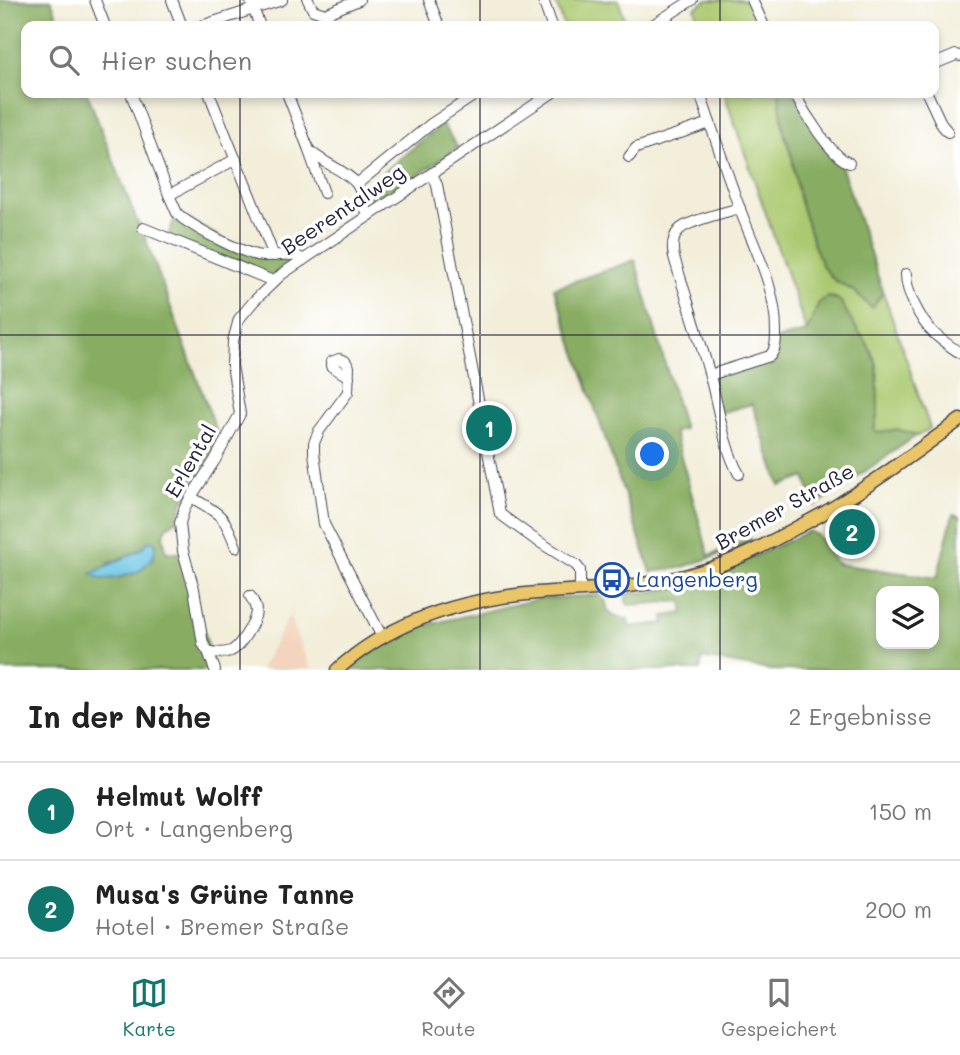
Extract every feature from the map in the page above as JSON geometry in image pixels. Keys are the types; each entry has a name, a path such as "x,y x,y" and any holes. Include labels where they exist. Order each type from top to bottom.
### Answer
{"main road":[{"name":"Bremer Straße","path":"337,670 382,637 413,621 460,606 510,596 662,581 725,564 768,544 843,502 960,420"}],"street":[{"path":"95,0 103,21"},
{"path":"172,0 180,21"},
{"path":"213,21 252,5 282,0"},
{"path":"308,0 313,10 325,14 359,0"},
{"path":"429,0 437,21"},
{"path":"543,0 550,21"},
{"path":"659,21 692,0"},
{"path":"752,0 762,21"},
{"path":"325,14 325,21"},
{"path":"939,62 960,56"},
{"path":"133,98 177,213 187,222 242,250 256,255 293,254 303,260"},
{"path":"211,98 274,256"},
{"path":"289,98 324,193"},
{"path":"357,184 431,124 470,98"},
{"name":"Beerentalweg","path":"143,228 273,281 544,98"},
{"path":"702,98 767,276 776,327 775,349 767,358 710,375"},
{"path":"797,98 821,135 841,160 849,163"},
{"path":"929,98 948,132"},
{"path":"629,157 636,148 710,123"},
{"path":"309,150 357,184 368,216"},
{"path":"169,195 236,159"},
{"path":"432,173 438,185 500,514 576,565 580,570 580,591"},
{"path":"739,474 734,465 674,257 673,243 678,231 686,226 740,208"},
{"path":"906,274 906,284 923,323 938,338 960,353"},
{"name":"Erlental","path":"215,670 203,644 194,589 183,551 180,523 185,507 240,414 232,365 233,341 239,319 273,281"},
{"path":"349,377 348,392 319,431 313,443 314,453 324,523 382,637"},
{"path":"191,497 220,514 228,524 236,547"},
{"path":"208,651 228,652 238,647 256,611 250,596"}],"shaded area":[{"path":"289,616 311,670 260,670"}],"green space":[{"path":"0,0 51,0 59,21 21,21 21,98 89,98 143,232 220,441 184,500 176,521 167,527 163,536 166,552 181,553 215,670 0,670","holes":["149,541 117,578 108,564 140,550"]},
{"path":"555,0 618,0 625,21 562,21"},
{"path":"707,0 752,0 762,21 699,21 695,8"},
{"path":"726,98 780,98 784,132 792,157 799,198 823,267 834,280 854,291 871,307 883,292 930,428 918,436 897,429 880,433 873,430 878,411 877,365 867,343 837,299 833,297 807,332"},
{"path":"780,98 798,98 841,160 883,292 873,307 854,291 834,280 823,267 799,198 792,157 784,132"},
{"path":"442,124 458,148 373,206 367,194 368,185"},
{"path":"177,213 242,250 293,254 294,262 273,281 167,238"},
{"path":"635,260 684,429 674,432 709,556 750,538 753,544 680,568 651,572 554,288"},
{"path":"828,297 841,302 867,343 877,365 878,411 874,430 880,433 897,429 917,435 815,506 805,477 780,486 752,404 719,413 710,375 767,358 776,339 807,332 819,302"},
{"path":"953,514 960,516 960,670 771,670 702,658 700,670 344,670 409,629 539,599 599,595 606,602 610,613 628,619 629,627 665,623 664,616 684,613 682,601 628,605 626,593 648,592 696,583 809,531 818,536 837,564 937,578"}],"water":[{"path":"149,541 154,541 156,545 153,558 138,572 102,579 91,574 140,550"}],"place":[{"name":"Helmut Wolff","path":"489,428"},
{"name":"Musa's Grüne Tanne","path":"852,532"},
{"name":"Langenberg","path":"612,580"}]}
